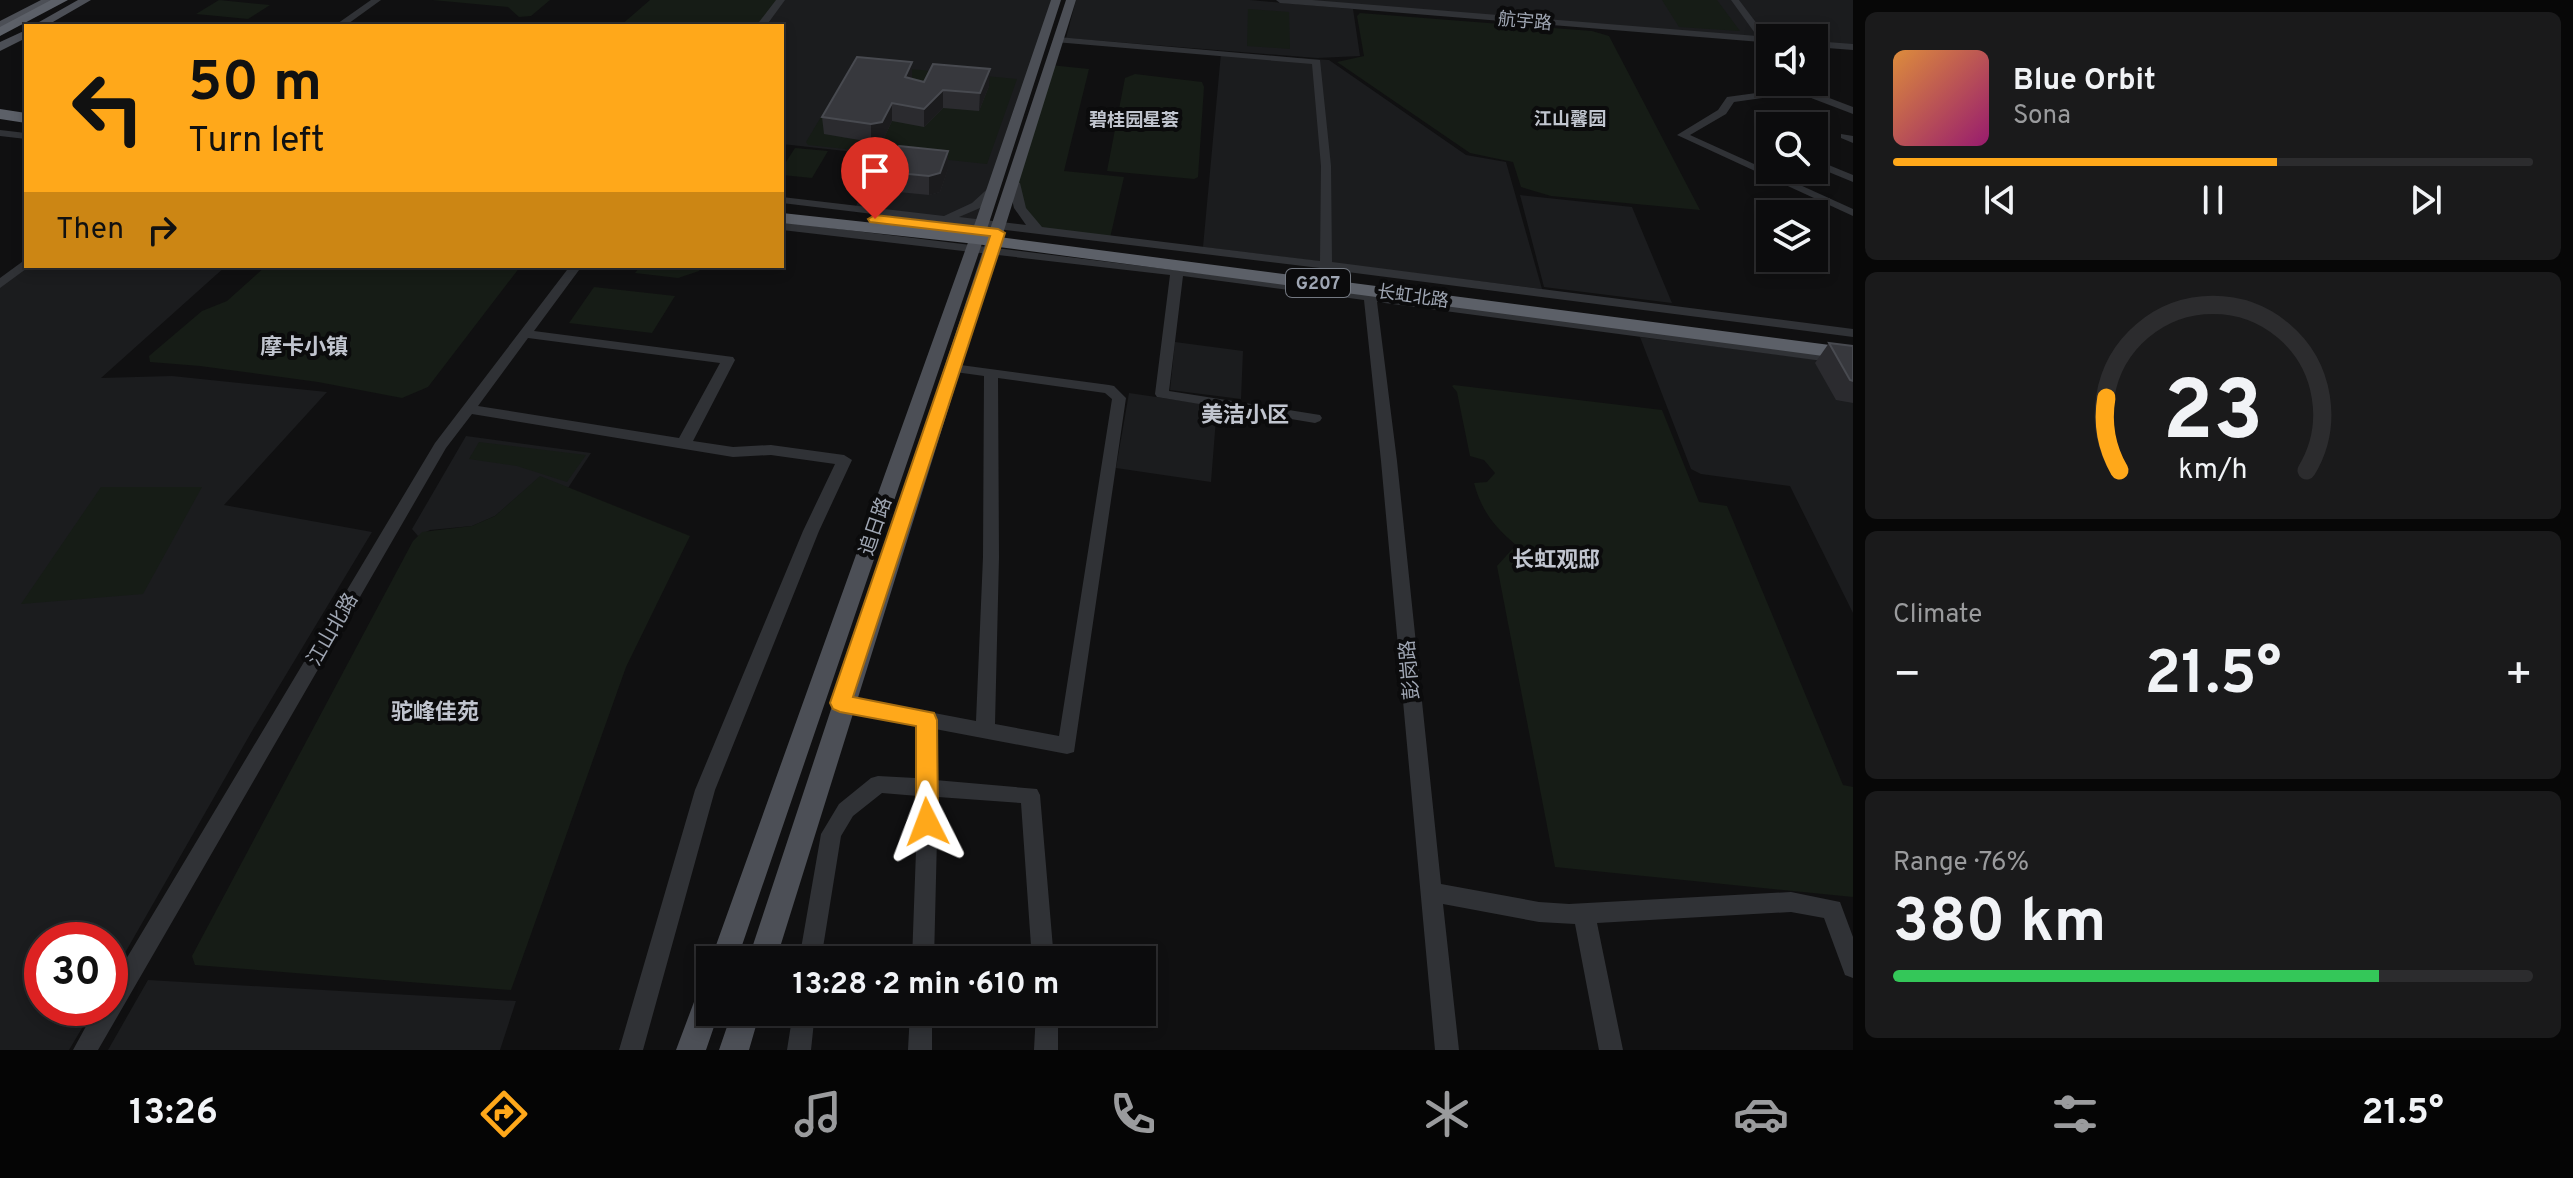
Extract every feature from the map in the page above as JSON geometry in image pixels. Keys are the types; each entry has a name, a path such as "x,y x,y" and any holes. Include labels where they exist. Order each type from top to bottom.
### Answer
{"highway":[{"path":"0,32 61,0"},
{"path":"30,24 74,0"},
{"path":"0,40 24,27"},
{"path":"1,122 24,116"},
{"path":"1,122 24,132"},
{"name":"长虹北路","path":"784,208 906,222 1369,294 1853,354"},
{"name":"长虹北路","path":"784,218 1088,244 1326,269 1853,343"}],"main road":[{"path":"0,26 49,0"},
{"path":"42,24 86,0"},
{"name":"追日路","path":"1005,183 1056,0"},
{"name":"追日路","path":"728,946 1071,0"},
{"path":"0,47 24,34"},
{"name":"追日路","path":"766,946 840,703 953,368 987,237"},
{"path":"691,1050 699,1026"},
{"path":"734,1050 742,1026"}],"street":[{"path":"342,24 377,0"},
{"path":"763,24 781,0"},
{"name":"航宇路","path":"1280,0 1756,42"},
{"path":"1405,0 1407,11"},
{"path":"1735,0 1756,27"},
{"path":"1058,40 1317,62 1326,166 1326,269"},
{"path":"1828,45 1853,47"},
{"path":"1756,94 1731,99 1722,112 1682,135 1853,213"},
{"path":"1819,96 1853,111"},
{"path":"1828,168 1853,179"},
{"path":"906,222 969,211 1005,183 1017,208 1039,230 1088,244"},
{"path":"784,200 938,218 987,237 1039,230 1326,269 1853,333"},
{"path":"784,226 987,237 1177,272 1369,294 1853,361"},
{"path":"0,274 24,255"},
{"path":"0,284 24,265"},
{"name":"江山北路","path":"128,977 434,454 574,268"},
{"path":"1177,272 1162,394 1315,418"},
{"name":"彭岗路","path":"1369,294 1389,461 1447,1050"},
{"path":"525,334 728,360 684,444"},
{"path":"840,703 1067,746 1119,398 1109,389 953,368"},
{"path":"985,731 991,557 991,373"},
{"path":"467,409 733,452 771,450 844,460 811,531 705,790 631,1050"},
{"path":"923,946 928,795 925,790 926,720"},
{"path":"812,946 831,834 846,810 878,784 925,790 1030,795 1042,946"},
{"path":"1430,892 1539,912 1584,913 1791,902 1832,909 1853,967"},
{"path":"1584,913 1611,1050"},
{"name":"江山北路","path":"85,1050 99,1026"},
{"path":"799,1050 802,1026"},
{"path":"920,1050 921,1026"},
{"path":"1046,1050 1047,1026"}],"shaded area":[{"path":"219,0 270,5 248,19 196,14"},
{"path":"432,0 550,0 531,16 519,17 508,7"},
{"path":"650,0 781,0 763,24 622,24"},
{"path":"781,0 1056,0 982,223 855,208 881,155 784,144 784,24 763,24"},
{"path":"1076,0 1250,0 1353,9 1360,56 1317,58 1066,38"},
{"path":"1280,0 1853,0 1853,47 1828,45 1828,24 1756,24 1756,37"},
{"path":"1662,0 1717,0 1740,31 1679,27"},
{"path":"1248,9 1289,12 1290,49 1247,46"},
{"path":"1360,13 1592,31 1609,36 1700,210 1551,196 1521,187 1513,162 1470,153 1337,62 1364,56 1357,16"},
{"path":"1221,53 1329,60 1466,155 1506,162 1542,289 1203,247"},
{"path":"852,65 1017,79 987,164 808,145 806,142"},
{"path":"1050,65 1089,69 1064,171 1124,177 1110,238 1039,230 1026,220 1014,183"},
{"path":"1135,74 1202,82 1198,177 1107,171 1125,78"},
{"path":"795,148 828,151 812,178 784,175 784,165"},
{"path":"1520,195 1632,207 1672,303 1544,287"},
{"path":"24,267 224,268 101,378 172,376 327,392 224,505 372,532 252,731 128,948 128,922 24,922 24,1026 83,1026 69,1050 0,1050 0,285"},
{"path":"264,268 519,268 428,387 402,398 318,382 150,362 149,356 202,311 227,301"},
{"path":"639,268 701,268 678,278 635,273"},
{"path":"594,287 675,296 652,333 569,323"},
{"path":"1640,337 1853,364 1853,613 1790,486 1701,474 1691,469"},
{"path":"1175,342 1243,351 1241,399 1170,390"},
{"path":"1454,385 1662,410 1699,502 1727,506 1843,785 1853,787 1853,897 1555,867 1497,566 1516,545 1490,518 1477,493 1474,483 1487,482 1495,473 1484,460 1470,456"},
{"path":"1129,393 1217,406 1211,482 1116,468"},
{"path":"466,436 591,453 568,488 540,477 495,516 472,526 430,530 418,536 412,529"},
{"path":"479,442 586,455 567,482 517,466 469,459"},
{"path":"540,476 690,536 626,667 511,990 195,965 192,956 413,541 422,532 472,526 495,516"},
{"path":"101,487 202,487 143,594 21,604"},
{"path":"148,980 516,1001 500,1050 108,1050 122,1026 128,1026 128,1015"}],"building":[{"path":"857,57 912,62 905,77 924,82 933,64 990,69 980,93 943,90 924,109 892,103 882,122 871,124 822,117"},
{"path":"899,146 948,151 940,173 929,176 887,172"},
{"path":"1829,343 1853,346 1853,381 1850,380"}],"district":[{"name":"江山馨园","path":"1570,119"},
{"name":"碧桂园·星荟","path":"1134,120"},
{"name":"摩卡小镇","path":"304,346"},
{"name":"美洁小区","path":"1245,414"},
{"name":"长虹观邸","path":"1556,559"},
{"name":"驼峰佳苑","path":"435,711"}],"route":[{"path":"875,219 998,233 840,703 926,720 927,822"}]}
